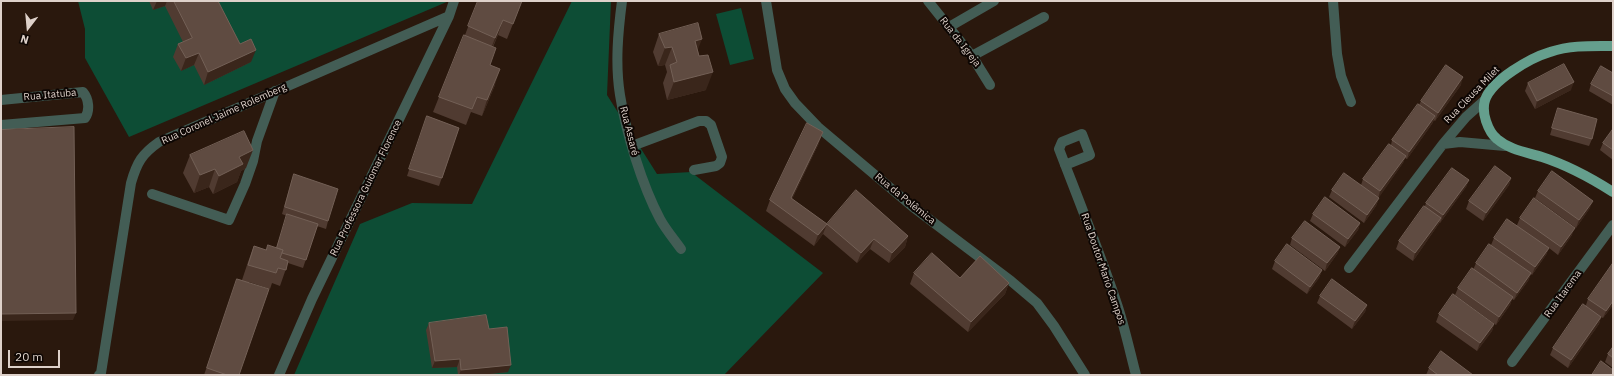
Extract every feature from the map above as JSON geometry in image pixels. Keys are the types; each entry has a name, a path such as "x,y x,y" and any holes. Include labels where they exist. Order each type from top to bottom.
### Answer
{"main road":[{"name":"Rua Cleusa Milet","path":"1485,100 1501,79 1524,63 1543,54 1577,45 1613,46"},
{"path":"1485,100 1484,115 1487,126 1495,137 1505,146 1542,157 1567,167 1613,192"}],"street":[{"name":"Rua Professora Guiomar Florence","path":"279,375 312,299 449,16 454,1"},
{"name":"Rua Assaré","path":"622,1 617,58 619,95 632,146 651,199 661,220 681,249"},
{"name":"Rua da Polêmica","path":"766,1 777,70 785,89 796,103 818,128 914,207 1011,281 1037,303 1086,375"},
{"name":"Rua da Igreja","path":"928,1 972,56 990,85"},
{"path":"949,26 994,1"},
{"path":"1333,1 1337,54 1341,76 1351,102"},
{"name":"Rua Coronel Jaime Rolemberg","path":"99,375 131,183 136,165 146,151 159,142 449,16"},
{"path":"972,56 1044,17"},
{"path":"152,194 229,220 246,184 254,161 257,141 275,91"},
{"name":"Rua Itatuba","path":"1,100 83,92 86,96 88,113 85,118 1,124"},
{"name":"Rua Cleusa Milet","path":"1349,268 1443,144 1466,117 1485,100"},
{"path":"632,146 699,121 706,121 711,125 722,157 720,163 716,166 694,170"},
{"path":"1443,144 1474,143 1505,146"},
{"name":"Rua Doutor Mario Campos","path":"1065,165 1094,238 1118,308 1136,375"},
{"name":"Rua Itarema","path":"1512,362 1613,225"}],"green space":[{"path":"78,1 449,1 129,137 85,58 85,29"},
{"path":"572,1 611,1 607,95 657,174 691,172 823,273 724,375 294,375 360,224 412,203 472,204"},
{"path":"741,8 754,59 730,65 716,14"}],"building":[{"path":"174,1 218,1 240,44 251,39 256,50 208,72 199,53 186,58 178,44 192,38"},
{"path":"478,1 522,1 513,24 503,20 495,38 468,26"},
{"path":"698,23 702,39 695,41 699,56 708,55 713,72 674,82 670,65 677,62 672,47 665,48 659,34"},
{"path":"464,35 496,48 490,65 500,69 487,100 477,97 472,109 439,97"},
{"path":"1564,64 1574,82 1537,101 1528,83"},
{"path":"1446,65 1463,77 1438,113 1421,101"},
{"path":"1601,66 1613,73 1613,96 1591,84"},
{"path":"1418,104 1435,116 1409,152 1392,140"},
{"path":"1558,108 1597,119 1592,139 1552,128"},
{"path":"427,116 459,128 442,178 409,169"},
{"path":"807,123 823,132 791,198 827,224 818,235 770,200"},
{"path":"74,127 76,313 1,314 1,130"},
{"path":"1613,129 1613,150 1603,143"},
{"path":"244,131 253,150 239,157 243,164 219,176 215,169 200,175 190,155"},
{"path":"1389,144 1406,156 1380,191 1363,179"},
{"path":"1495,166 1511,178 1486,213 1469,201"},
{"path":"1452,168 1469,180 1443,215 1426,203"},
{"path":"1552,171 1593,201 1579,220 1538,191"},
{"path":"1344,173 1379,198 1367,215 1332,190"},
{"path":"294,174 338,189 328,221 285,207"},
{"path":"856,190 908,236 892,253 874,239 861,253 827,224"},
{"path":"1325,197 1360,223 1348,239 1313,214"},
{"path":"1534,198 1575,228 1561,247 1520,218"},
{"path":"1424,206 1441,218 1415,253 1399,241"},
{"path":"287,214 318,224 306,260 282,253 283,250 277,248"},
{"path":"1507,219 1549,248 1535,267 1494,238"},
{"path":"1305,221 1340,247 1327,263 1292,238"},
{"path":"1287,244 1322,270 1310,287 1275,261"},
{"path":"1489,244 1531,273 1517,293 1476,263"},
{"path":"268,245 283,250 280,258 288,261 286,270 278,268 276,273 248,265 254,246 266,250"},
{"path":"932,253 960,278 980,256 1009,283 971,322 914,273"},
{"path":"1613,263 1613,301 1606,311 1588,299"},
{"path":"1472,268 1513,297 1499,317 1458,288"},
{"path":"237,279 269,289 239,375 227,375 207,368"},
{"path":"1332,279 1367,305 1355,321 1320,296"},
{"path":"1453,294 1494,324 1480,343 1439,314"},
{"path":"1583,304 1601,317 1571,360 1553,348"},
{"path":"486,315 489,329 507,327 511,365 461,370 460,359 435,361 429,323"},
{"path":"1613,347 1613,358 1608,354"},
{"path":"1441,351 1473,375 1438,375 1429,368"},
{"path":"1601,361 1613,370 1613,375 1592,375"}]}
